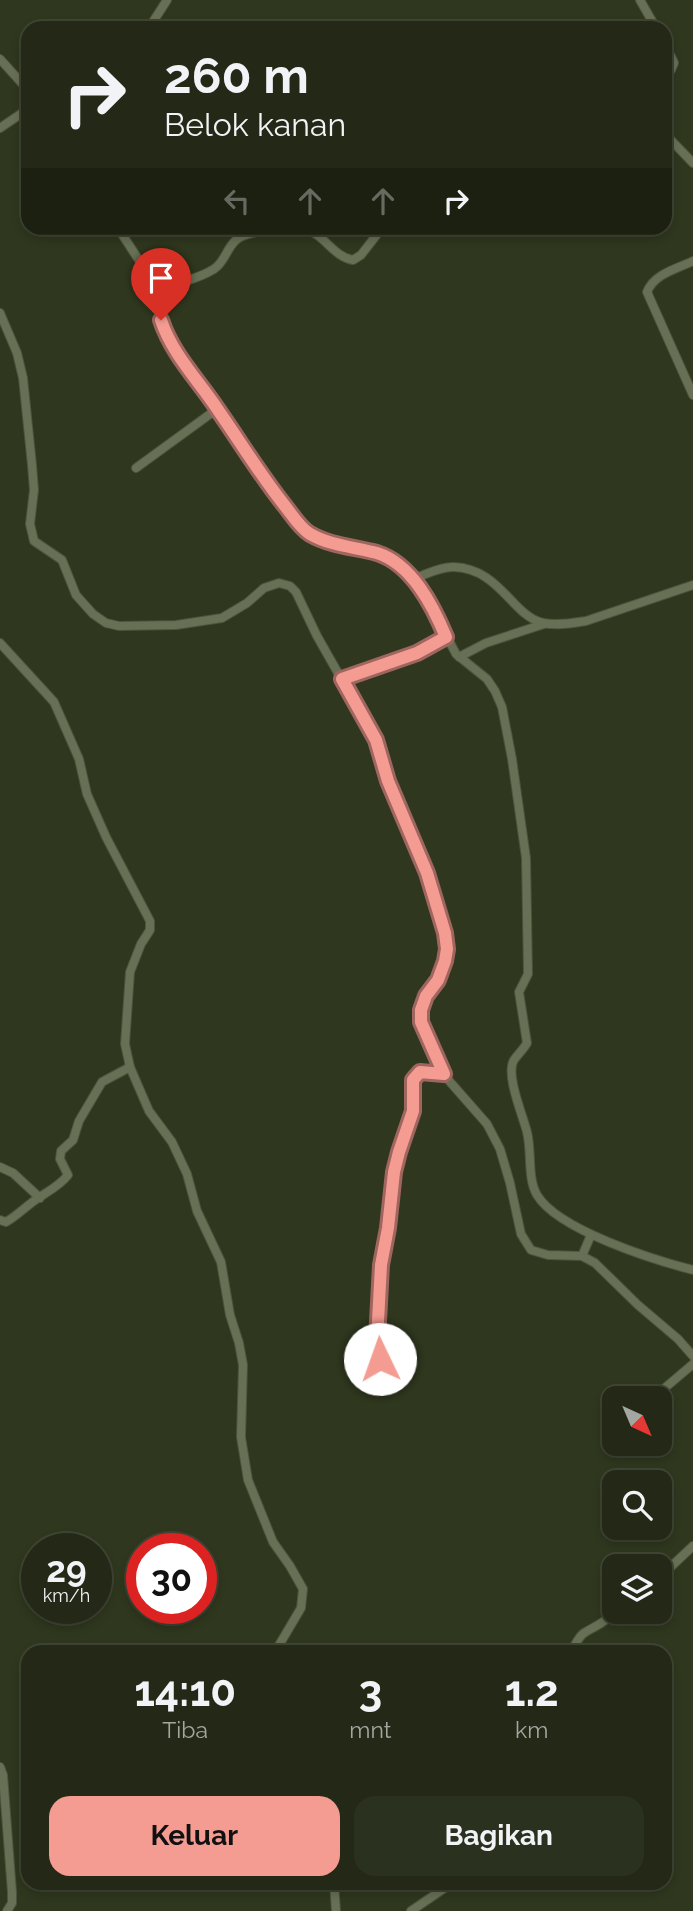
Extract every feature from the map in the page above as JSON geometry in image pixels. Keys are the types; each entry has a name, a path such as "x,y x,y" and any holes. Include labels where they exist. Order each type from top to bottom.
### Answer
{"street":[{"path":"154,21 167,0"},
{"path":"640,0 652,21"},
{"path":"0,59 21,82"},
{"path":"0,128 21,114"},
{"path":"672,142 693,163"},
{"path":"123,235 157,288 164,330 268,484 308,533 327,542 379,554 393,561 412,579 436,613 458,657 487,679 495,691 502,707 521,813 526,858 528,974 519,992 527,1043 514,1059 511,1072 528,1134 533,1186 545,1206 561,1219 592,1235 693,1270"},
{"path":"157,288 215,269 234,242 246,235"},
{"path":"313,235 341,256 353,260 361,255 377,235"},
{"path":"693,261 662,275 652,283 647,292 693,395"},
{"path":"0,313 18,353 23,378 34,490 30,524 32,537 37,545 62,560 76,595 93,614 107,623 119,626 176,625 222,618 247,603 264,588 279,583 290,586 296,592 317,636 376,740 388,781 427,873 445,933 447,949 438,980 426,996 421,1010 421,1022 444,1074 487,1124 500,1149 521,1234 531,1250 548,1255 582,1256 595,1263 693,1356"},
{"path":"135,468 218,409"},
{"path":"412,579 440,568 466,569 493,582 528,616 544,624"},
{"path":"458,657 486,643 544,624 568,624 613,614 693,584"},
{"path":"342,679 417,653 446,637"},
{"path":"0,643 54,702 79,758 87,794 150,921 150,930 141,944 130,972 125,1044 130,1068 149,1111 172,1142 187,1174 197,1211 220,1262 243,1365 241,1437 248,1480 273,1542 304,1592 301,1608 279,1645"},
{"path":"0,1220 6,1222 53,1190 68,1175 59,1155 74,1140 79,1121 103,1082 130,1068"},
{"path":"380,1359 377,1340 381,1265 397,1162 413,1111 413,1080 420,1072 444,1074"},
{"path":"0,1167 13,1174 40,1198"},
{"path":"582,1256 592,1235"},
{"path":"667,1386 693,1364"},
{"path":"672,1566 693,1546"},
{"path":"575,1645 582,1634 603,1624"},
{"path":"0,1767 4,1775 12,1891 12,1903 7,1911"},
{"path":"334,1890 335,1911"},
{"path":"411,1911 442,1890"}],"route":[{"path":"161,320 170,341 268,484 297,521 308,533 327,542 379,554 393,561 417,584 436,613 446,637 417,653 342,679 376,740 388,781 427,873 445,933 447,949 438,980 426,996 421,1010 421,1022 444,1074 420,1072 413,1080 413,1111 394,1172 393,1195 381,1265 377,1340 380,1359"}]}
